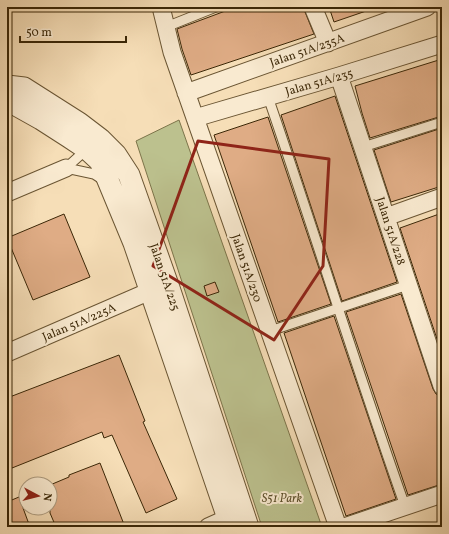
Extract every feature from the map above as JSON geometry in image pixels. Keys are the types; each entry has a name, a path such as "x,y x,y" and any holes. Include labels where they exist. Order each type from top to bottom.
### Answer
{"street":[{"name":"Jalan 51A/230","path":"161,7 172,52 338,527"},
{"path":"313,7 328,43"},
{"name":"Jalan 51A/235A","path":"186,93 427,7"},
{"name":"Jalan 51A/235","path":"195,118 442,44"},
{"name":"Jalan 51A/228","path":"339,76 442,386"},
{"name":"Jalan 51A/225","path":"7,86 24,88 79,123 100,139 116,155 129,174 169,288 248,527"},
{"name":"Jalan 51A/225","path":"7,95 16,106 41,119 87,149 100,161 134,243 229,523"},
{"path":"7,193 66,168"},
{"path":"386,217 442,197"},
{"name":"Jalan 51A/225A","path":"7,353 150,291"},
{"path":"344,527 442,494"},
{"path":"208,527 229,523"}],"lane":[{"path":"166,27 216,7"},
{"path":"268,97 405,506"},
{"path":"363,147 442,122"},
{"path":"66,168 87,149"},
{"path":"66,168 94,174 109,184"},
{"path":"270,331 408,285"}],"highlighted area":[{"path":"198,141 329,159 323,266 274,340 153,266"}],"green space":[{"name":"S51 Park","path":"179,120 322,527 262,527 136,141"}],"building":[{"path":"236,7 303,7 314,34 191,75 177,29"},
{"path":"329,7 372,7 372,9 334,22"},
{"path":"442,59 442,116 370,138 355,86"},
{"path":"335,96 397,282 342,301 281,115"},
{"path":"268,117 331,304 278,322 214,135"},
{"path":"442,128 442,186 391,202 374,150"},
{"path":"442,213 442,354 400,228"},
{"path":"64,214 90,277 33,300 7,238"},
{"path":"215,282 219,292 207,296 204,286"},
{"path":"401,294 433,389 436,394 442,396 442,484 408,495 346,312"},
{"path":"334,316 396,499 346,516 284,333"},
{"path":"119,355 145,421 143,422 177,499 146,513 112,435 104,438 102,432 7,470 7,427 11,426 7,415 7,398"},
{"path":"100,463 125,527 56,527 51,516 58,516 58,482 69,477 69,475"},
{"path":"18,497 18,516 26,516 30,527 7,527 7,502"}]}
